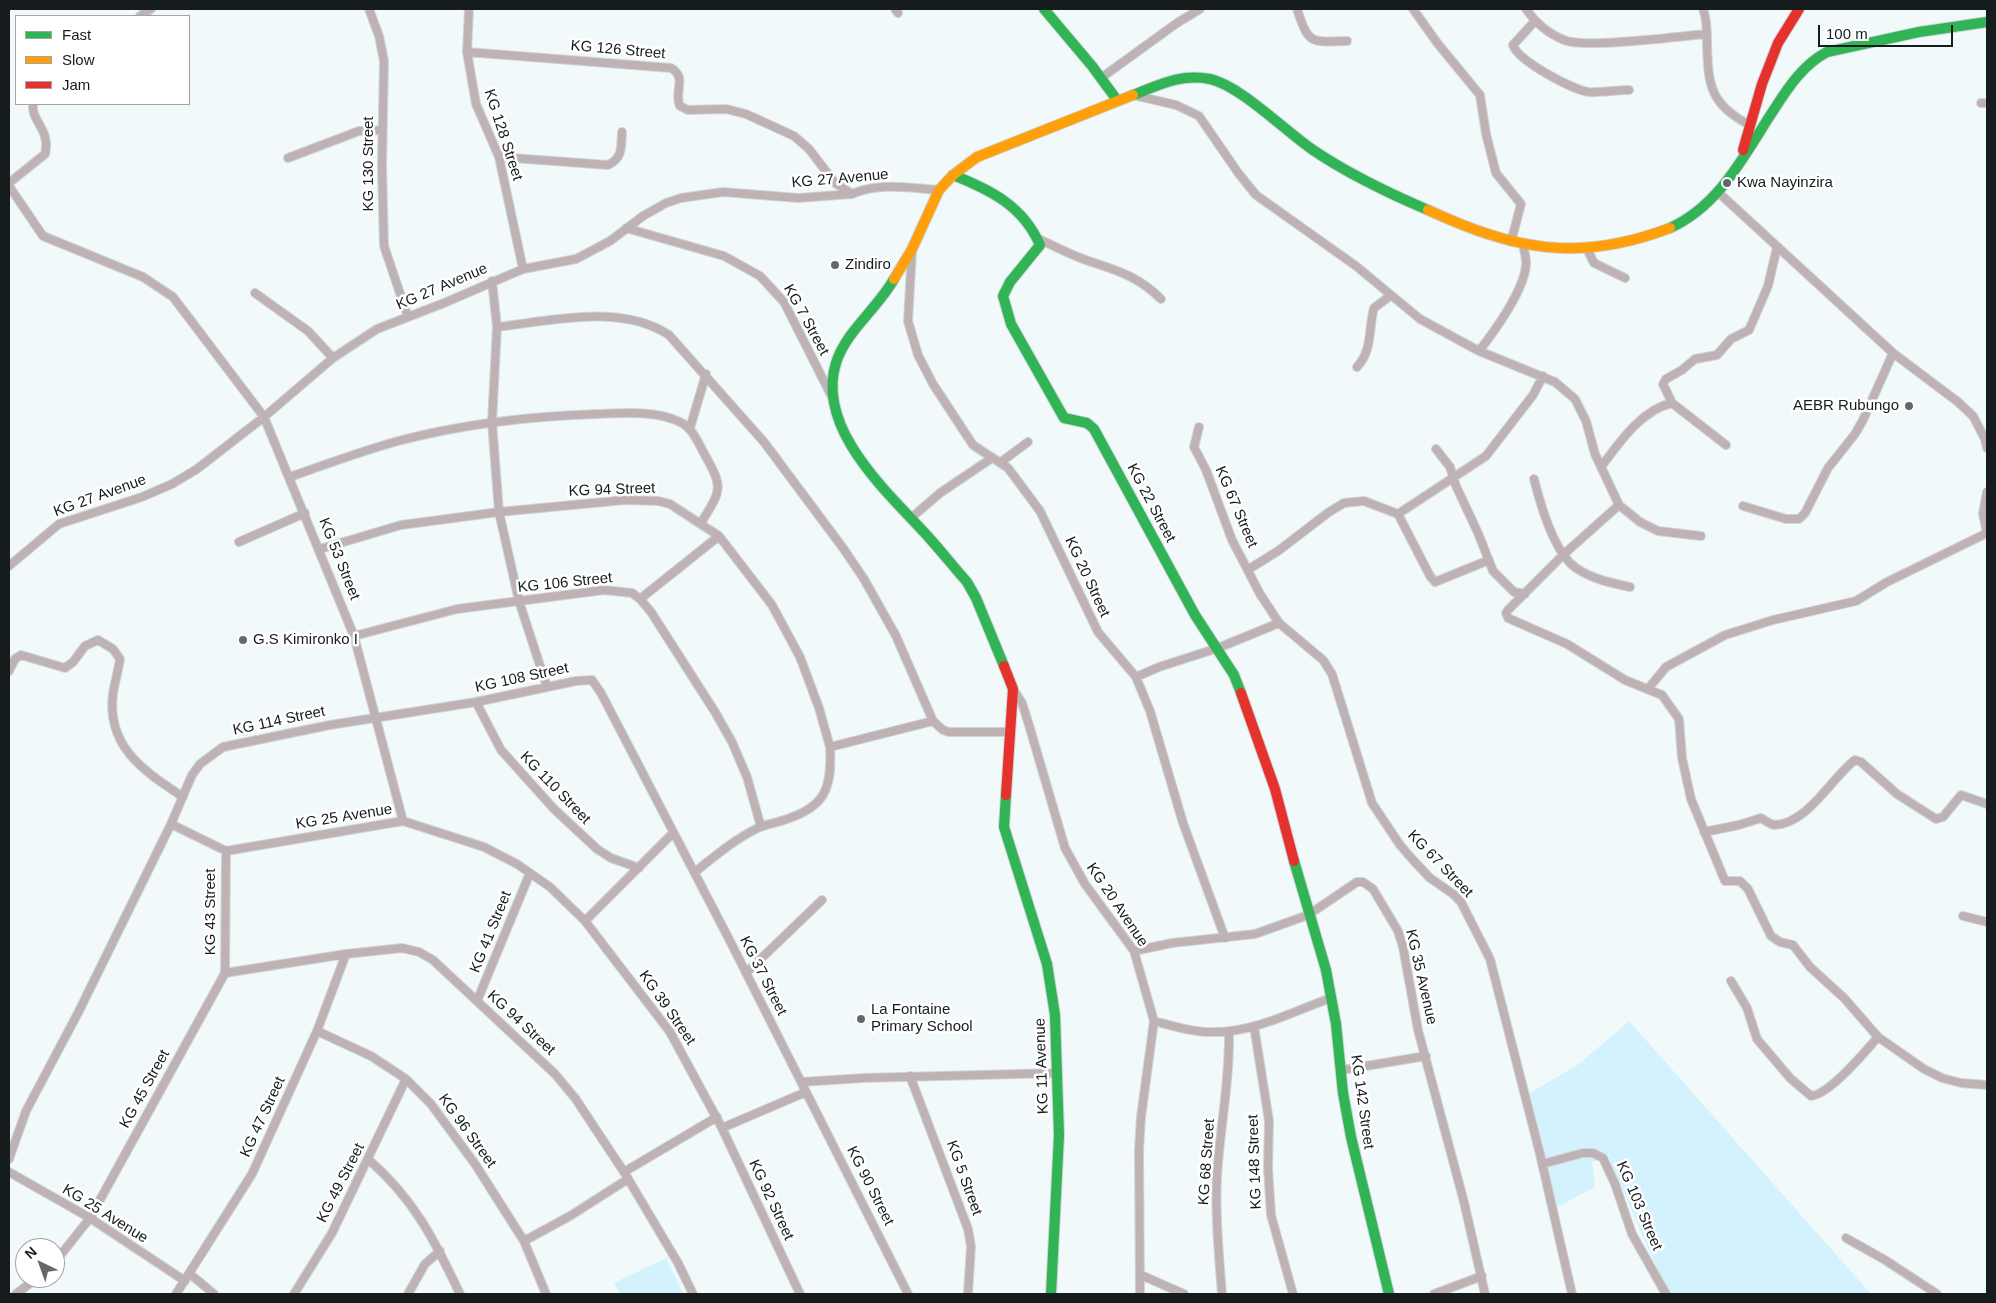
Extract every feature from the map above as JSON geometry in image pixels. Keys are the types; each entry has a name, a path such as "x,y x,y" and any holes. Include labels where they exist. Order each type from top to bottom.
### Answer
{"main road":[{"path":"1044,9 1117,100"},
{"path":"1734,169 1744,146 1762,84 1778,43 1799,9"},
{"path":"1013,689 976,598 967,582 957,568 867,471 839,421 834,402 833,381 836,363 844,346 890,287 912,249 939,190 953,175 977,157 1117,100 1178,78 1198,77 1218,82 1237,92 1295,138 1338,167 1416,205 1511,242 1541,248 1611,246 1666,230 1694,216 1718,194 1787,89 1814,59 1827,52 1919,32 1987,22"},
{"path":"953,175 989,188 1011,203 1028,222 1037,238"},
{"name":"KG 22 Street","path":"1037,238 1040,245 1035,254 1004,291 1004,303 1009,319 1064,418 1087,423 1094,429 1182,593 1218,648 1240,690 1275,789 1308,915"},
{"name":"KG 11 Avenue","path":"1013,689 1004,816 1007,843 1047,964 1055,1015 1059,1135 1051,1294"},
{"name":"KG 142 Street","path":"1308,915 1326,970 1342,1070 1343,1093 1359,1176 1388,1294"}],"street":[{"name":"KG 130 Street","path":"369,9 379,36 384,61 382,130 384,246 408,317"},
{"name":"KG 128 Street","path":"469,9 467,52 476,104 499,157 523,269"},
{"path":"1101,78 1200,9"},
{"path":"1297,9 1310,39 1318,42 1347,41"},
{"path":"1413,9 1438,44 1480,95 1486,134 1496,173 1522,204 1511,242"},
{"path":"1526,9 1535,21 1565,41 1601,42 1707,34"},
{"path":"1703,9 1707,34 1708,69 1718,102 1724,110 1750,125"},
{"path":"1535,21 1513,45 1514,49 1524,57 1558,80 1579,90 1590,92 1629,90"},
{"name":"KG 126 Street","path":"467,52 671,68 676,71 680,80 678,100 680,106 688,110 726,109 746,114 794,136 809,149 835,183 852,194"},
{"path":"1132,95 1176,105 1200,116 1239,174 1256,195 1356,266 1420,319 1479,351 1555,382 1575,398 1586,421 1601,466 1619,505 1640,522 1658,531 1701,536"},
{"path":"9,184 45,154 47,145 44,129 33,113 33,105"},
{"path":"288,158 359,131 382,130"},
{"path":"499,157 608,165 616,161 620,156 622,132"},
{"name":"KG 53 Street","path":"9,184 42,236 143,277 173,298 264,417 320,549 354,636 403,821"},
{"name":"KG 27 Avenue","path":"9,566 59,524 82,515 112,508 172,484 197,469 264,417 333,358 367,334 523,269 576,259 610,242 626,228 666,203 695,195 723,192 798,198 852,194 888,186 939,190"},
{"path":"1718,194 1893,353 1958,402 1973,416 1986,439 1987,448"},
{"name":"KG 7 Street","path":"626,228 724,256 760,276 784,302 834,402"},
{"path":"1037,238 1146,284 1160,299"},
{"path":"1479,351 1501,322 1521,282 1526,265 1523,244"},
{"path":"1586,247 1594,263 1625,278"},
{"path":"1726,445 1672,403 1664,390 1663,384 1666,379 1682,370 1695,359 1717,355 1731,339 1745,333 1751,327 1768,286 1777,247"},
{"name":"KG 20 Street","path":"912,249 908,321 918,355 933,384 973,445 1001,462 1014,475 1040,511 1098,632 1136,677 1150,711 1183,823 1225,938"},
{"path":"492,281 497,327 492,422 499,512 519,601 547,687"},
{"path":"255,293 308,332 333,358"},
{"path":"1357,367 1365,359 1368,349 1374,308 1390,296"},
{"path":"497,327 606,317 633,320 655,326 669,335 706,374 764,442 864,579 903,652 933,721 943,730 949,732 1010,732"},
{"path":"1743,506 1786,519 1799,519 1805,513 1828,468 1863,420 1893,353"},
{"path":"690,428 706,374"},
{"path":"1398,514 1486,456 1495,447 1533,395 1543,376"},
{"path":"1601,466 1643,418 1659,406 1672,403"},
{"path":"290,477 401,441 492,422 568,415 653,415 680,422 690,428 717,477 719,488 716,498 701,522"},
{"name":"KG 67 Street","path":"1199,427 1194,447 1206,470 1232,540 1249,569 1260,594 1278,623 1323,660 1332,674 1365,778 1367,791 1378,812 1413,860 1430,878 1461,902 1490,959 1542,1164 1572,1294"},
{"path":"1001,462 1028,442"},
{"path":"1436,448 1450,467 1493,571 1502,583 1514,592 1525,594"},
{"path":"911,518 940,493 992,458"},
{"path":"1534,479 1540,501 1563,555 1574,567 1586,575 1630,587"},
{"path":"1648,689 1666,667 1724,636 1773,620 1856,600 1887,582 1987,533 1983,514 1987,492"},
{"name":"KG 94 Street","path":"320,549 401,525 499,512 626,500 658,501 681,509 719,536 772,604 789,634 819,708 830,747"},
{"path":"1249,569 1278,552 1329,512 1344,503 1364,501 1398,514 1430,576 1435,582 1489,560"},
{"path":"1619,505 1563,555 1508,610 1508,618 1558,639 1625,680 1662,695 1679,719 1686,782 1704,832 1725,881 1740,881 1748,889 1771,936 1780,942 1793,945 1810,967 1844,998 1878,1037 1924,1069 1942,1078 1962,1084 1987,1085"},
{"path":"239,542 305,513"},
{"path":"719,536 640,599 679,654 732,742 747,777 761,826"},
{"name":"KG 106 Street","path":"354,636 457,609 604,590 632,593 640,599"},
{"path":"1136,677 1159,667 1218,648 1278,623"},
{"path":"9,672 15,659 21,655 65,668 90,642 98,640 113,649 120,659 113,694 113,717 117,738 142,768 183,797"},
{"name":"KG 108 Street","path":"376,716 476,702 547,687 592,680 601,693 674,833"},
{"name":"KG 20 Avenue","path":"1013,689 1022,703 1065,848 1085,884 1134,951 1154,1022 1141,1117 1139,1150 1140,1294"},
{"name":"KG 110 Street","path":"476,702 501,750 554,809 597,849 611,858 639,868"},
{"name":"KG 114 Street","path":"171,824 200,764 223,747 376,716"},
{"path":"585,921 674,833 695,872 732,842 761,826 807,811 816,803 830,782 830,747 933,721"},
{"path":"1704,832 1739,825 1758,818 1773,825 1788,820 1811,806 1855,760 1861,762 1897,794 1936,819 1943,817 1961,795 1987,804"},
{"name":"KG 25 Avenue","path":"226,851 403,821 484,847 530,873 559,894 585,921"},
{"path":"9,1159 26,1111 79,1011 171,824 226,851"},
{"name":"KG 43 Street","path":"224,973 226,851"},
{"name":"KG 37 Street","path":"695,872 806,1092"},
{"name":"KG 41 Street","path":"478,1001 530,873"},
{"name":"KG 35 Avenue","path":"1134,951 1172,943 1255,934 1308,915 1357,882 1363,882 1373,889 1398,930 1403,947 1418,1030 1482,1276 1485,1294"},
{"path":"746,973 822,900"},
{"path":"1963,916 1987,922"},
{"name":"KG 39 Street","path":"585,921 670,1032 717,1118"},
{"name":"KG 94 Street","path":"224,973 346,954 402,948 420,952 433,960 555,1074 570,1092 596,1127 626,1176 678,1263 693,1294"},
{"name":"KG 47 Street","path":"176,1294 188,1278 252,1174 316,1031 346,954"},
{"name":"KG 45 Street","path":"65,1249 90,1218 224,973"},
{"path":"1731,981 1747,1008 1757,1039 1790,1078 1811,1096 1816,1096 1837,1080 1878,1037"},
{"path":"1154,1022 1200,1031 1229,1032 1254,1026 1331,998"},
{"name":"KG 148 Street","path":"1254,1026 1269,1121 1268,1168 1271,1215 1293,1294"},
{"name":"KG 96 Street","path":"316,1031 371,1056 406,1079 431,1104 475,1164 524,1241 546,1294"},
{"name":"KG 68 Street","path":"1222,1294 1216,1204 1217,1174 1228,1086 1229,1032"},
{"path":"1342,1070 1426,1056"},
{"path":"802,1082 910,1076 1058,1072"},
{"name":"KG 5 Street","path":"910,1076 968,1229 971,1246 968,1294"},
{"name":"KG 49 Street","path":"294,1294 332,1233 369,1160 406,1079"},
{"path":"722,1128 806,1092"},
{"name":"KG 90 Street","path":"806,1092 908,1294"},
{"path":"524,1241 570,1216 626,1176 717,1118"},
{"name":"KG 92 Street","path":"717,1118 800,1294"},
{"name":"KG 103 Street","path":"1542,1164 1583,1153 1593,1153 1603,1158 1615,1184 1632,1234 1666,1294"},
{"path":"369,1160 410,1202 440,1251 460,1294"},
{"name":"KG 25 Avenue","path":"9,1172 90,1218 214,1294"},
{"path":"1846,1238 1885,1260 1937,1294"},
{"path":"408,1294 425,1264 440,1251"},
{"path":"1141,1275 1184,1294"},
{"path":"1434,1294 1482,1276"}],"shaded area":[{"path":"1629,1021 1871,1294 1668,1294 1608,1156 1592,1162 1595,1187 1556,1208 1530,1093 1579,1064"},
{"path":"666,1258 683,1294 620,1294 614,1283"}],"traffic: fast":[{"path":"1044,9 1092,66 1117,100"},
{"path":"1670,228 1688,218 1718,192 1742,160 1780,100 1804,69 1819,57 1827,52 1919,32 1987,22"},
{"path":"1133,95 1180,79 1210,79 1222,83 1235,90 1302,142 1341,168 1428,210"},
{"path":"953,175 993,193 1015,210 1033,231 1040,245 1010,282 1003,296 1011,324 1064,418 1087,423 1094,429 1195,615 1234,675 1241,693"},
{"path":"894,279 880,300 847,340 841,351 836,363 832,387 836,410 844,433 857,455 890,496 928,536 967,582 976,598 1004,666"},
{"path":"1006,795 1004,827 1047,964 1055,1015 1059,1135 1051,1294"},
{"path":"1294,861 1326,970 1336,1024 1343,1093 1351,1137 1389,1294"}],"traffic: slow":[{"path":"894,279 912,249 939,190 953,175 977,157 1133,95"},
{"path":"1428,210 1490,235 1519,243 1547,247 1606,246 1637,239 1670,228"}],"traffic: jam":[{"path":"1743,150 1762,84 1778,43 1799,9"},
{"path":"1004,666 1013,689 1006,795"},
{"path":"1241,693 1275,789 1294,861"}],"place":[{"name":"Kwa Nayinzira","path":"1727,183"},
{"name":"Zindiro","path":"835,265"},
{"name":"AEBR Rubungo","path":"1909,406"},
{"name":"G.S Kimironko I","path":"243,640"},
{"name":"La Fontaine Primary School","path":"861,1019"}]}
